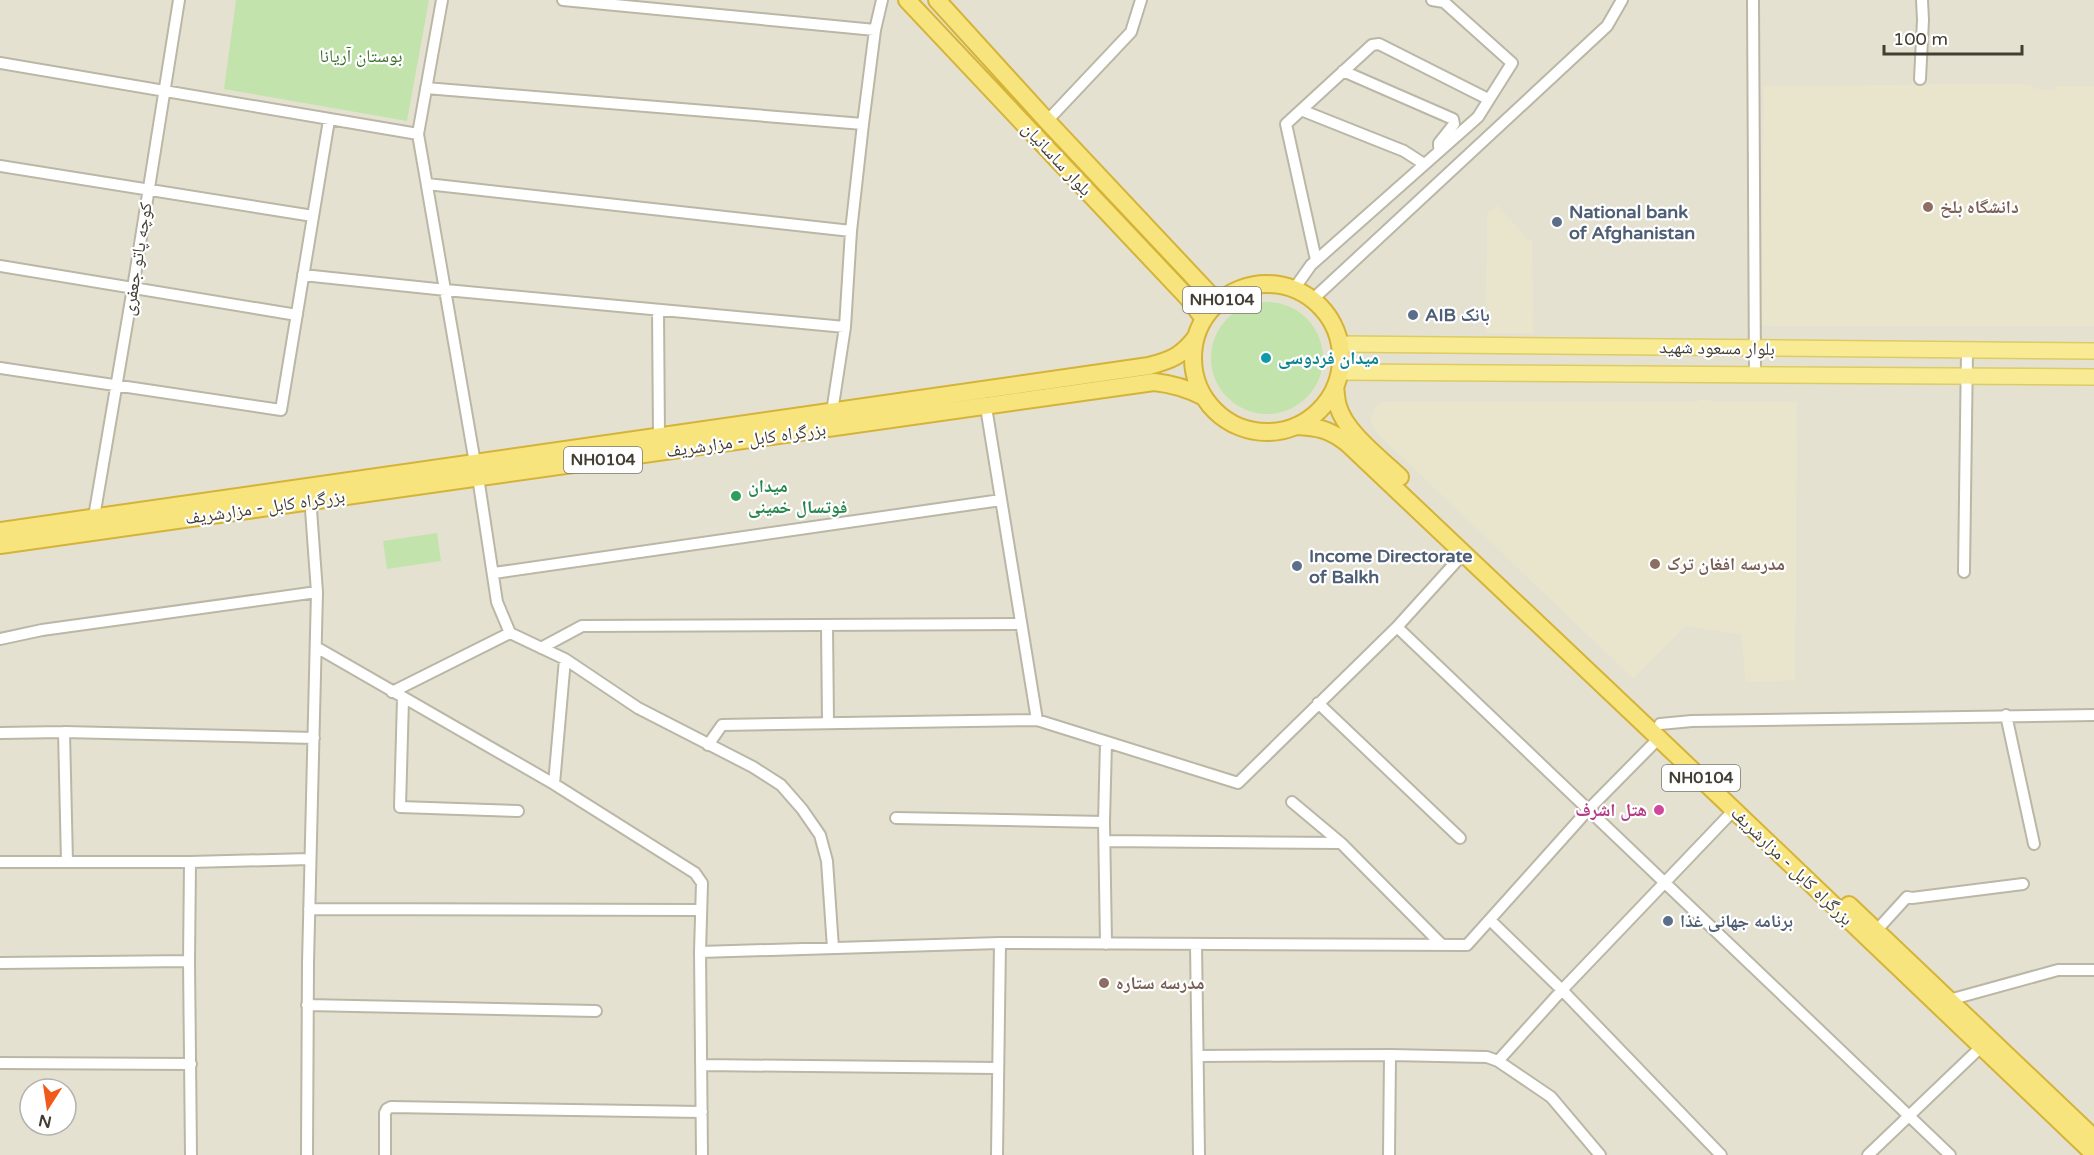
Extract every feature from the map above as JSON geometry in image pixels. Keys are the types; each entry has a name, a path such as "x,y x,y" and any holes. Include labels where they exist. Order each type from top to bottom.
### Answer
{"highway":[{"name":"بلوار ساسانیان","path":"907,0 1188,298 1204,319"},
{"name":"بلوار ساسانیان","path":"937,0 1218,303"},
{"name":"NH0104","path":"1270,285 1294,289 1312,300 1330,319 1340,344 1338,379 1326,404 1312,417 1296,426 1276,432 1255,431 1235,425 1218,413 1204,397 1196,378 1193,358 1196,338 1204,319 1218,303 1246,287 1270,285"},
{"name":"بزرگراه کابل - مزارشریف","path":"476,470 659,437 1149,366 1170,361 1185,352 1196,338"},
{"name":"بزرگراه کابل - مزارشریف","path":"1338,379 1338,406 1344,420 1464,553 1876,931 2094,1138"},
{"name":"بزرگراه کابل - مزارشریف","path":"0,531 94,517 310,493 476,470 986,407 1154,382 1187,388 1204,397"},
{"name":"بزرگراه کابل - مزارشریف","path":"1296,426 1316,427 1335,433 1404,489 1660,731 1734,810 2094,1154"},
{"name":"بزرگراه کابل - مزارشریف","path":"0,545 310,493"}],"main road":[{"name":"بلوار مسعود شهید","path":"1340,344 2094,351"},
{"name":"بلوار مسعود شهید","path":"1338,379 1755,376 2094,377"}],"street":[{"name":"کوچه پاتو جعفری","path":"94,517 179,0"},
{"path":"442,0 418,134 494,573 497,602 510,633 565,659 638,708 753,767 781,785 820,835 827,861 833,948"},
{"path":"563,0 875,30"},
{"path":"832,412 844,327 851,231 863,124 875,30 882,0"},
{"path":"1047,121 1131,32 1141,0"},
{"path":"1294,289 1316,260 1478,117 1512,63 1444,2 1432,0"},
{"path":"1312,300 1607,26 1622,0"},
{"path":"1753,0 1755,376"},
{"path":"1920,79 1922,0"},
{"path":"1316,260 1286,124 1372,45 1379,44 1488,99"},
{"path":"0,63 418,134"},
{"path":"1343,71 1453,119 1454,124 1439,143 1438,152"},
{"path":"426,88 863,124"},
{"path":"1301,110 1404,151 1424,164"},
{"path":"0,368 281,410 329,120"},
{"path":"0,166 313,216"},
{"path":"427,184 851,231"},
{"path":"0,266 297,315"},
{"path":"303,275 844,327"},
{"path":"658,310 659,437"},
{"path":"1964,572 1967,350"},
{"path":"986,407 1036,720"},
{"path":"307,1155 307,1005 318,592 310,493"},
{"path":"494,573 1001,500"},
{"path":"708,745 722,725 1036,720 1238,783 1397,627 1464,553"},
{"path":"0,639 42,630 318,592"},
{"path":"541,648 582,626 1021,624"},
{"path":"827,625 828,723"},
{"path":"1397,627 1950,1155"},
{"path":"392,692 510,633"},
{"path":"316,647 555,784 695,873 702,883 700,910 702,1155"},
{"path":"555,784 565,659"},
{"path":"404,699 400,807 518,811"},
{"path":"1318,703 1460,838"},
{"path":"2006,715 2034,844"},
{"path":"700,952 1000,944 1467,945 1660,731 1692,721 2094,715"},
{"path":"0,733 64,732 314,738"},
{"path":"64,732 67,862"},
{"path":"1106,742 1104,822 1106,944"},
{"path":"1292,802 1341,843 1442,945"},
{"path":"1498,1061 1562,990 1734,810"},
{"path":"896,818 1104,822"},
{"path":"1106,841 1341,843"},
{"path":"0,862 190,862 310,859"},
{"path":"190,862 191,1155"},
{"path":"1876,931 1907,897 2023,884"},
{"path":"309,909 700,910"},
{"path":"1491,921 1562,990 1721,1155"},
{"path":"997,1155 1000,944"},
{"path":"1196,944 1199,1155"},
{"path":"0,963 189,961"},
{"path":"1949,1000 2058,970 2094,970"},
{"path":"307,1005 596,1011"},
{"path":"1868,1155 1981,1047"},
{"path":"1198,1056 1390,1054 1487,1057 1498,1061 1551,1097 1600,1155"},
{"path":"1389,1155 1390,1054"},
{"path":"0,1063 191,1064"},
{"path":"702,1065 998,1068"},
{"path":"385,1155 385,1113 391,1107 702,1112"}],"shaded area":[{"path":"0,0 2094,0 2094,1155 0,1155"},
{"name":"دانشگاه بلخ","path":"2031,85 2032,88 2046,90 2055,90 2055,86 2094,86 2094,326 1761,326 1764,86"},
{"path":"1498,206 1529,241 1532,238 1533,333 1486,333 1487,213"},
{"name":"مدرسه افغان ترک","path":"1698,400 1797,402 1795,680 1746,682 1741,634 1685,626 1633,678 1379,435 1372,425 1371,418 1375,407 1384,402 1698,402"}],"green space":[{"name":"بوستان آریانا","path":"236,0 429,0 407,121 224,89"},
{"path":"1267,302 1289,306 1307,318 1319,336 1323,358 1319,380 1307,398 1289,410 1267,414 1245,410 1227,398 1215,380 1211,358 1215,336 1227,318 1245,306"},
{"path":"437,533 441,561 387,569 383,541"}],"place":[{"name":"دانشگاه بلخ","path":"1928,207"},
{"name":"National bank of Afghanistan","path":"1557,222"},
{"name":"AIB بانک","path":"1413,315"},
{"name":"میدان فردوسی","path":"1266,358"},
{"name":"میدان فوتسال خمینی","path":"736,496"},
{"name":"مدرسه افغان ترک","path":"1655,564"},
{"name":"Income Directorate of Balkh","path":"1297,566"},
{"name":"هتل اشرف","path":"1659,810"},
{"name":"برنامه جهانی غذا","path":"1668,921"},
{"name":"مدرسه ستاره","path":"1104,983"}]}
